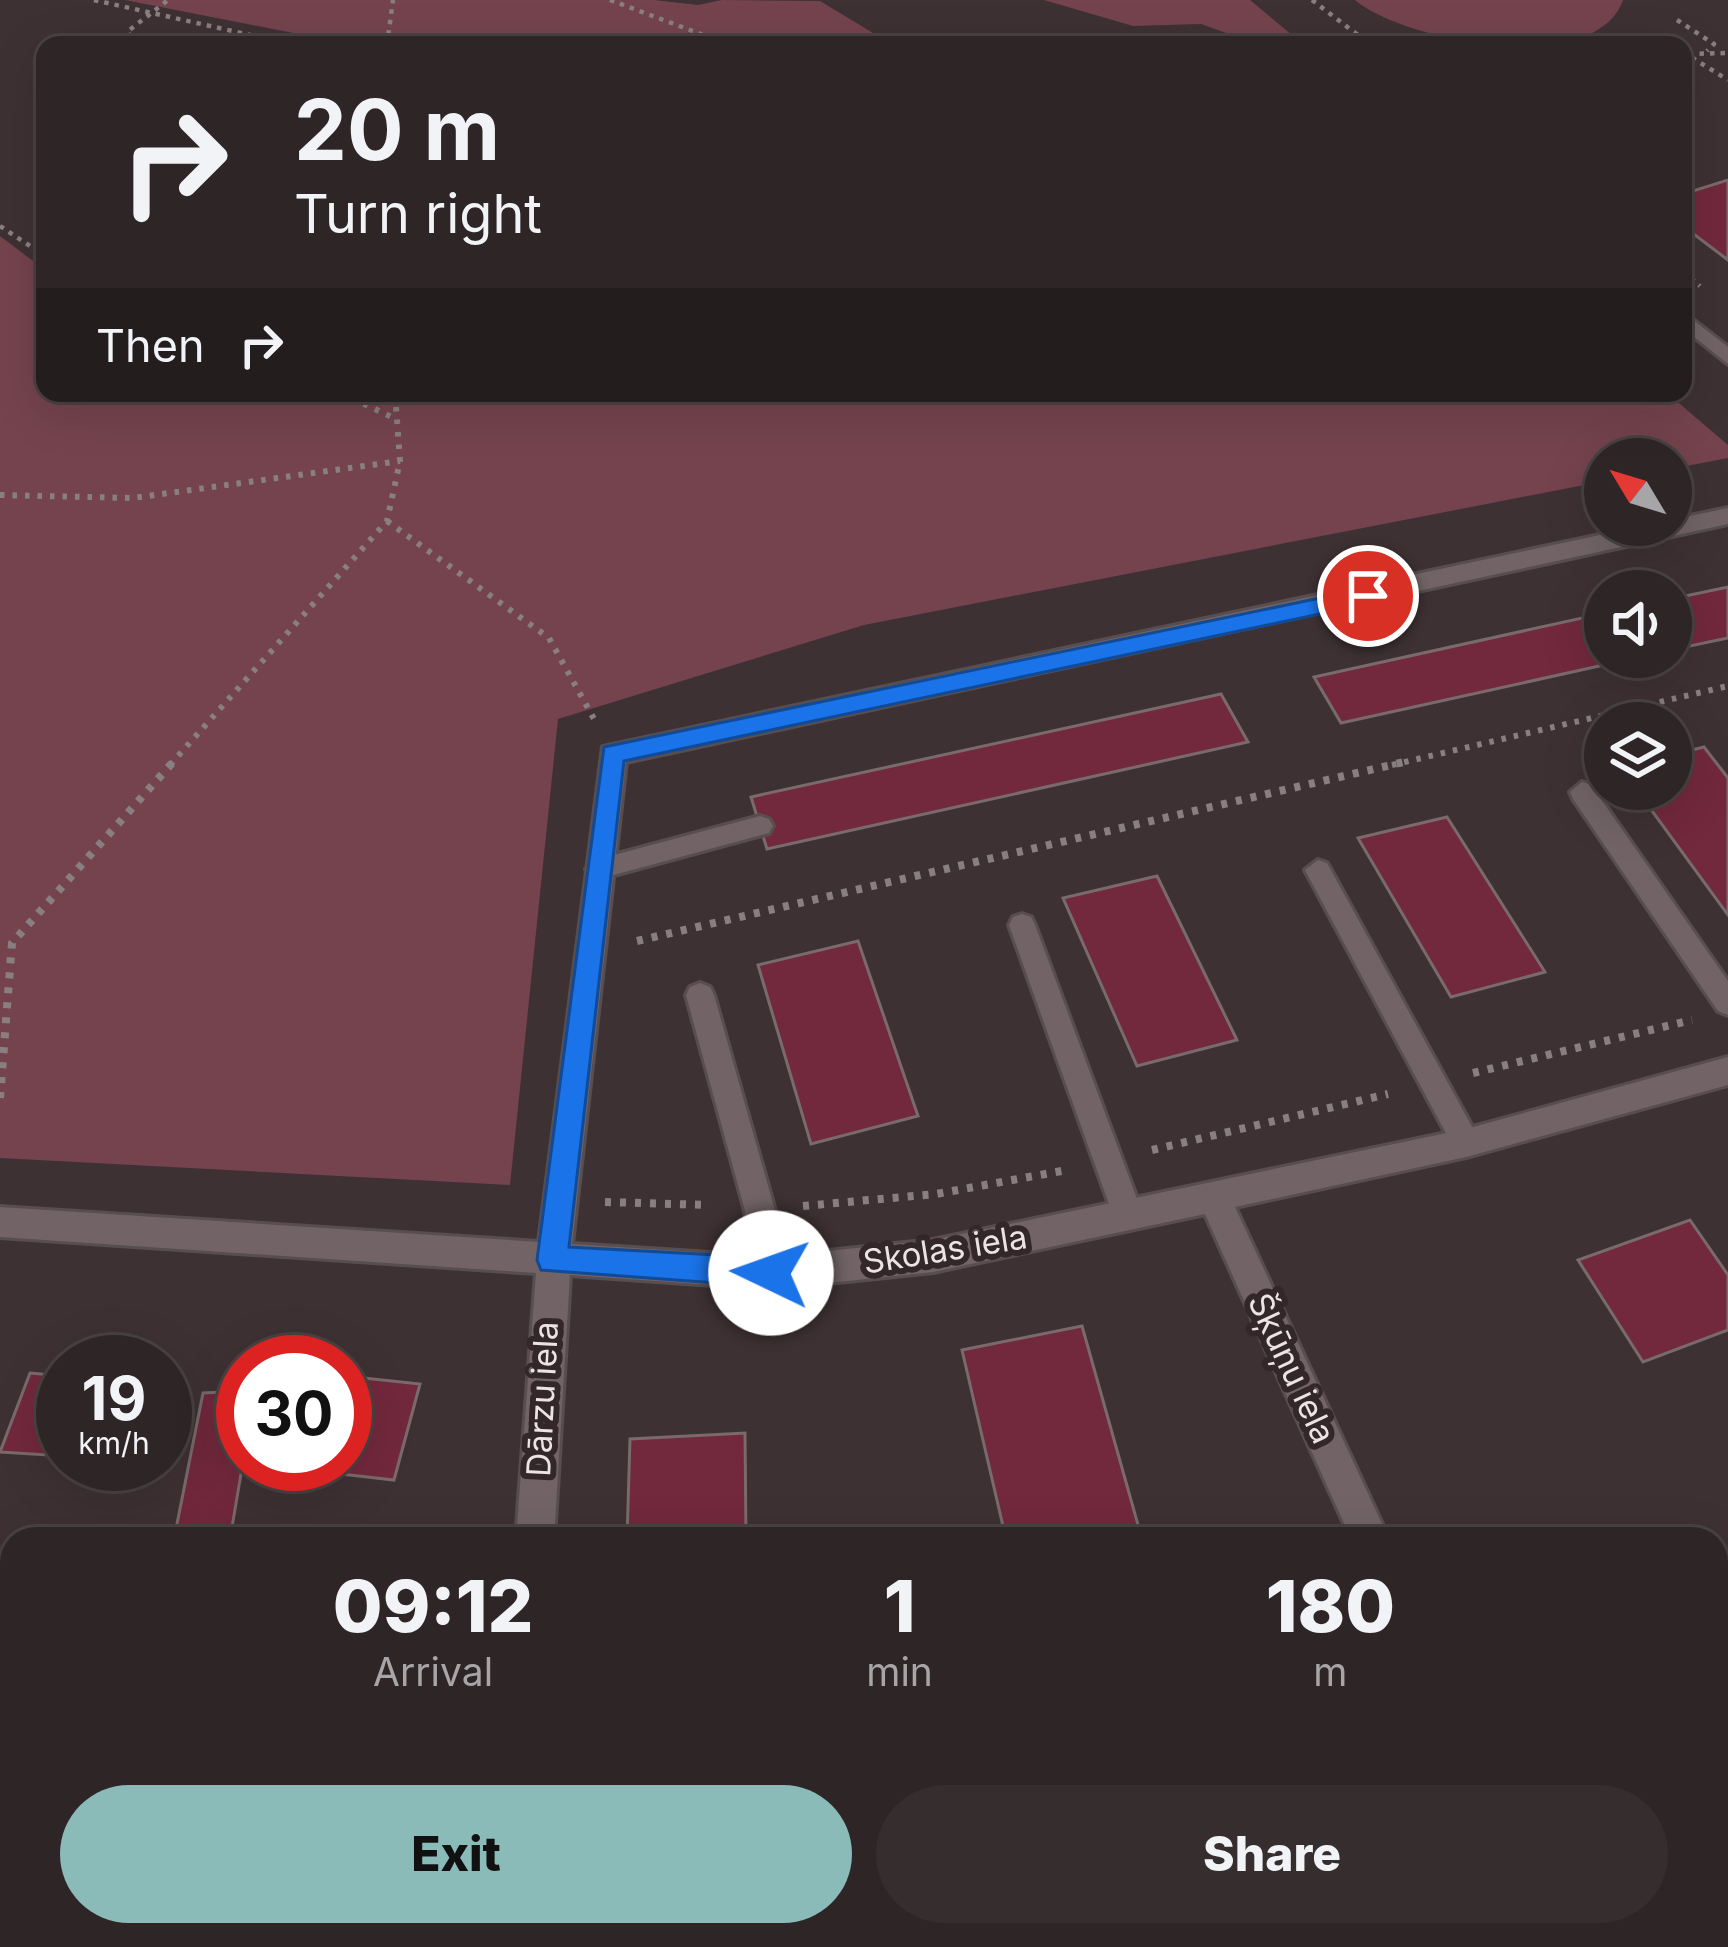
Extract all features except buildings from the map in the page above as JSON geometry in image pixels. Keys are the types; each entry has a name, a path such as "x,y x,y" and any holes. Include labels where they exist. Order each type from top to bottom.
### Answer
{"street":[{"path":"613,754 1728,516"},
{"name":"Dārzu iela","path":"535,1527 540,1392 552,1260 613,754"},
{"name":"Skolas iela","path":"0,1222 771,1273 933,1256 1128,1216 1466,1143 1728,1071"},
{"name":"Šķūņu iela","path":"1214,1197 1365,1527"}],"lane":[{"path":"1692,326 1728,358"},
{"path":"1582,792 1717,1010"},
{"path":"599,869 760,826"},
{"path":"1318,870 1466,1143"},
{"path":"1022,925 1128,1216"},
{"path":"700,995 759,1207 771,1273"}],"path":[{"path":"94,0 253,36"},
{"path":"130,36 127,32 168,0"},
{"path":"388,36 393,0"},
{"path":"610,0 706,36"},
{"path":"1312,0 1359,36"},
{"path":"1677,20 1714,44 1707,51"},
{"path":"1692,52 1728,53"},
{"path":"1692,57 1728,80"},
{"path":"0,226 36,250"},
{"path":"360,402 396,419"},
{"path":"0,1098 12,944 387,521 400,461 395,402"},
{"path":"0,495 133,498 400,461"},
{"path":"387,521 549,638 613,754"},
{"path":"624,944 1728,686"},
{"path":"588,1202 759,1207 860,1204 941,1193 1107,1161 1717,1010"}],"shaded area":[{"path":"125,0 654,0 698,5 722,0 820,1 878,36 308,36"},
{"path":"1044,0 1250,0 1293,36 1231,36 1201,24 1133,26"},
{"path":"1355,0 1623,0 1606,24 1582,36 1443,36 1379,15"},
{"path":"0,236 36,263 36,402 1678,402 1728,445 1728,458 1692,465 1692,438 1584,438 1584,485 864,625 558,719 510,1185 0,1158"}],"route":[{"path":"771,1273 552,1260 613,754 1368,596"}]}
